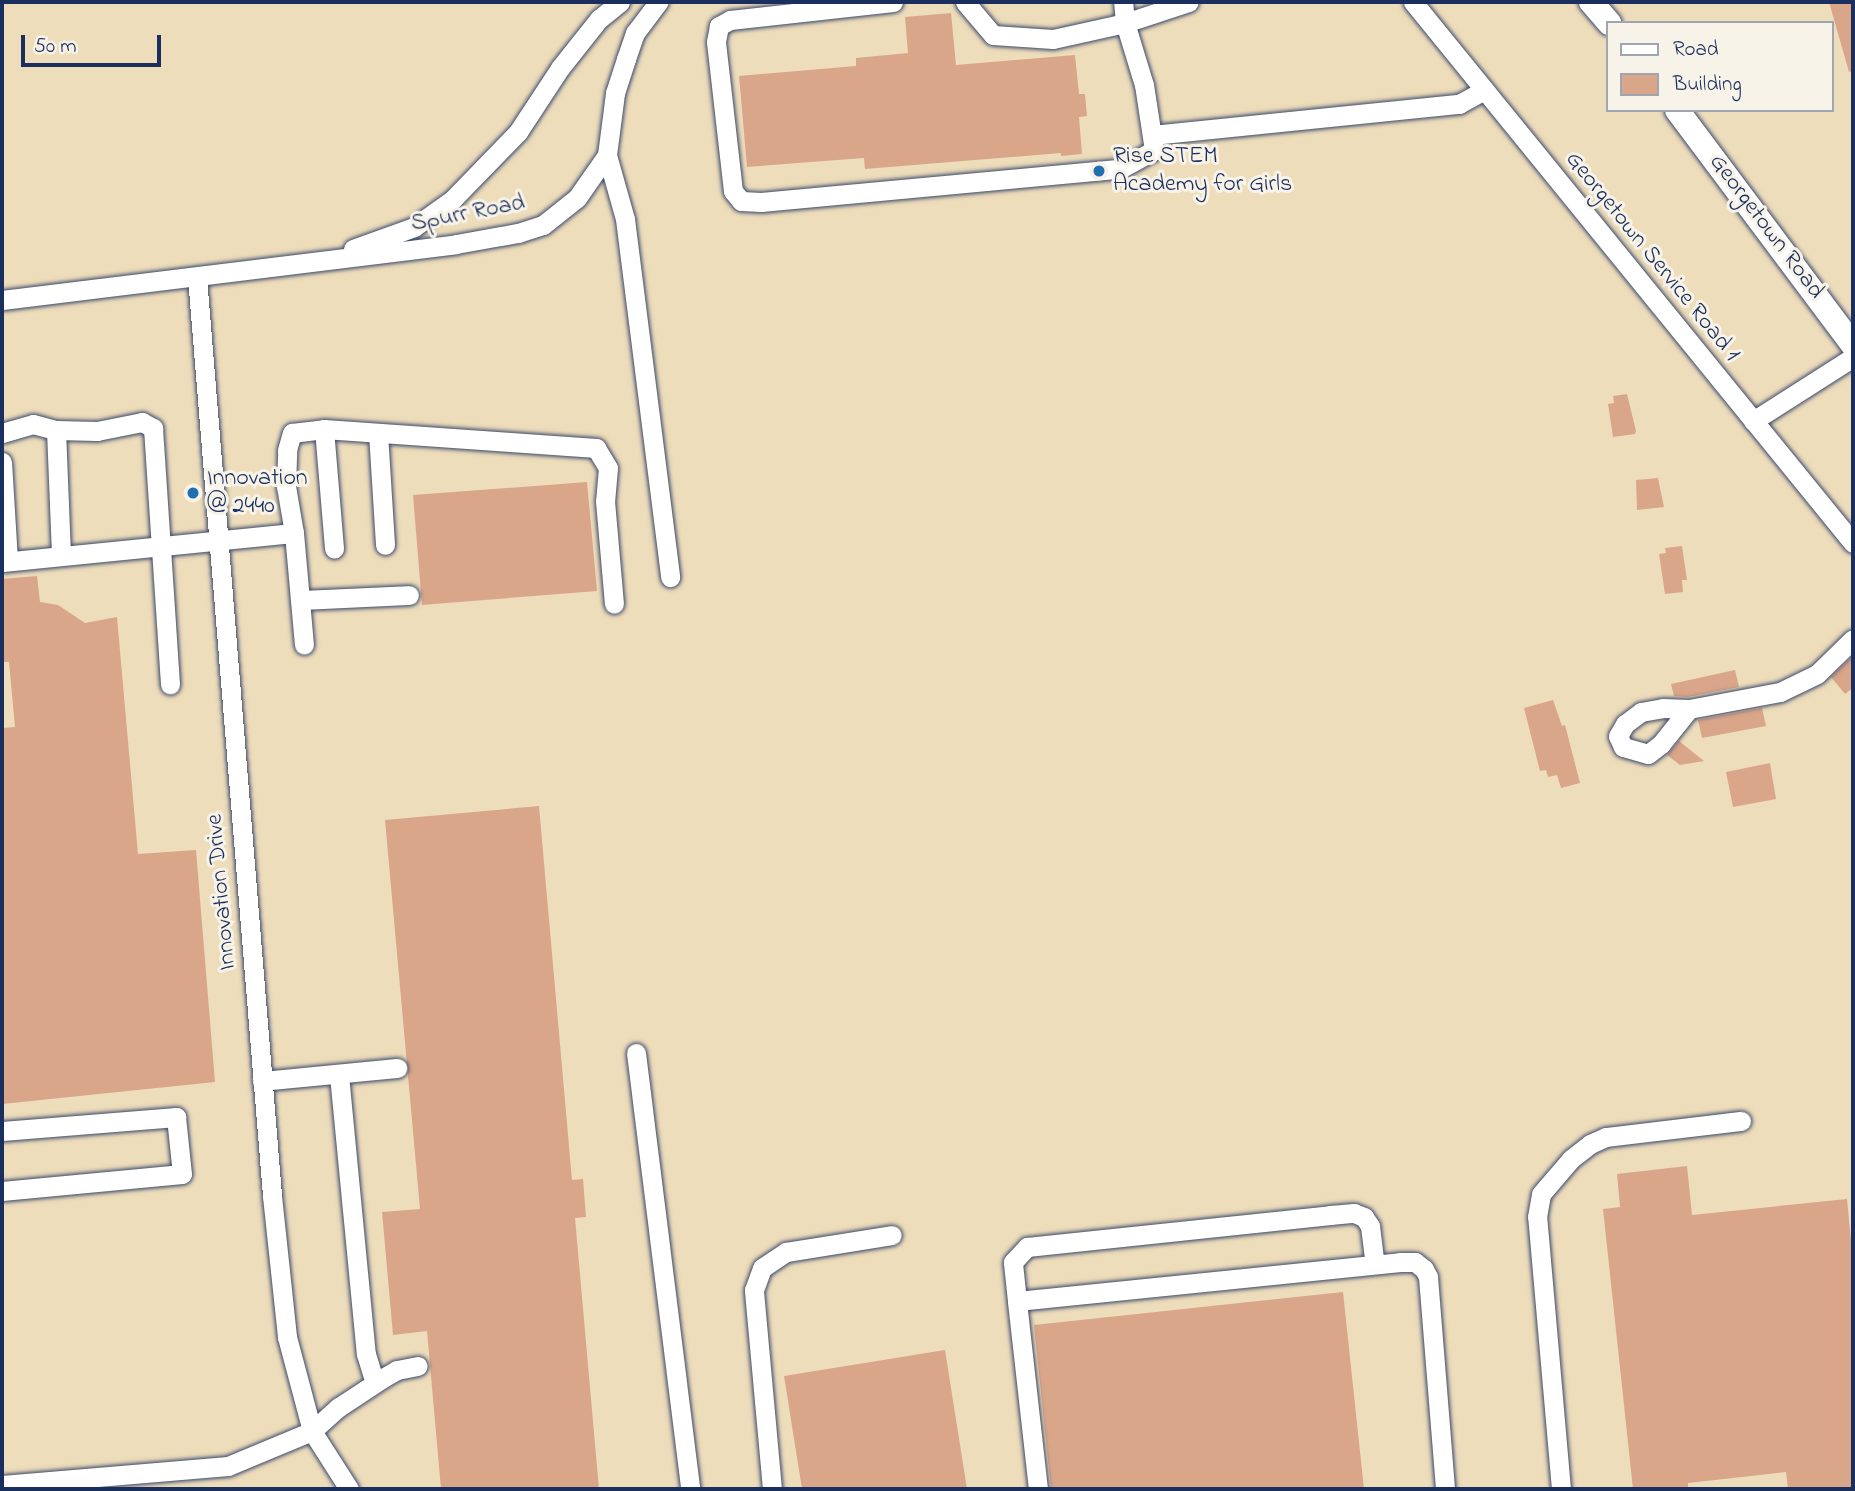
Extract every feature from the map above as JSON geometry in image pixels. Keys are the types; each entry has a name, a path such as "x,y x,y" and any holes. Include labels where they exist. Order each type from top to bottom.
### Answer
{"main road":[{"path":"1591,2 1607,21"},
{"name":"Georgetown Road","path":"1678,112 1853,345"}],"street":[{"name":"Spurr Road","path":"312,263 414,227 452,200 518,132 560,68 599,19 620,2"},
{"name":"Spurr Road","path":"2,300 456,244 518,233 543,225 577,198 607,155 615,93 626,58 635,33 658,2"},
{"path":"893,2 730,20 719,26 716,42 733,191 741,201 761,202 1120,169 1154,150 1144,85 1125,23 1123,2"},
{"path":"965,2 993,35 1053,39 1125,23 1189,2"},
{"name":"Georgetown Service Road 1","path":"1413,2 1853,543"},
{"path":"1152,135 1460,104 1484,90"},
{"path":"607,155 625,219 670,577"},
{"name":"Innovation Drive","path":"197,277 262,1081 287,1336 312,1431 348,1489"},
{"path":"1753,421 1853,357"},
{"path":"2,433 33,425 56,430 97,431 142,422 153,428 170,684"},
{"path":"324,429 334,549"},
{"path":"304,645 294,533 286,486 287,450 292,433 324,429 596,448 608,468 605,502 614,604"},
{"path":"56,430 61,556"},
{"path":"378,433 386,545"},
{"path":"2,462 5,561 294,533"},
{"path":"300,600 409,595"},
{"path":"1689,709 1780,692 1817,674 1853,639"},
{"path":"636,1053 690,1489"},
{"path":"262,1081 397,1068"},
{"path":"339,1074 366,1354 375,1383"},
{"path":"2,1131 176,1117 182,1174 2,1191"},
{"path":"1561,1489 1537,1217 1541,1194 1570,1158 1606,1137 1741,1121"},
{"path":"1038,1489 1013,1262 1027,1247 1354,1213 1364,1217 1370,1226 1375,1264"},
{"path":"772,1489 754,1290 762,1268 786,1252 892,1235"},
{"path":"1017,1301 1415,1262 1424,1269 1428,1277 1445,1489"},
{"path":"2,1485 228,1466 312,1431 339,1407 375,1383 397,1370 418,1366"}],"building":[{"path":"1829,2 1853,2 1853,71 1849,72"},
{"path":"951,13 956,65 1075,55 1079,94 1085,94 1087,116 1079,117 1082,154 1061,156 1061,153 865,169 864,158 747,167 739,76 856,66 856,58 908,53 905,17"},
{"path":"1627,394 1636,431 1635,434 1613,437 1608,404 1614,403 1613,396"},
{"path":"1658,478 1664,507 1637,510 1636,480"},
{"path":"587,482 597,591 422,605 413,495"},
{"path":"1682,546 1687,580 1682,580 1683,592 1665,594 1659,554 1666,553 1665,548"},
{"path":"37,576 40,602 58,605 85,623 117,617 138,854 196,850 215,1082 2,1104 2,728 15,727 9,662 2,662 2,579"},
{"path":"1853,656 1853,688 1845,694 1831,677"},
{"path":"1735,670 1739,687 1688,697 1674,696 1671,684"},
{"path":"1553,700 1562,726 1565,725 1580,783 1561,788 1557,775 1548,777 1546,770 1540,771 1524,708"},
{"path":"1762,708 1766,726 1702,738 1698,720"},
{"path":"1679,741 1704,761 1680,765 1667,755"},
{"path":"1770,763 1776,799 1733,807 1726,772"},
{"path":"539,806 572,1180 583,1179 586,1217 575,1218 599,1489 441,1489 427,1331 393,1335 382,1212 420,1209 385,820"},
{"path":"1687,1166 1692,1215 1847,1199 1853,1261 1853,1489 1788,1489 1786,1472 1688,1483 1688,1489 1633,1489 1603,1209 1620,1207 1617,1174"},
{"path":"1343,1292 1364,1489 1051,1489 1034,1325"},
{"path":"945,1350 967,1489 802,1489 784,1376"}],"place":[{"name":"Rise STEM Academy for Girls","path":"1099,171"},
{"name":"Innovation @ 2440","path":"193,493"}]}
